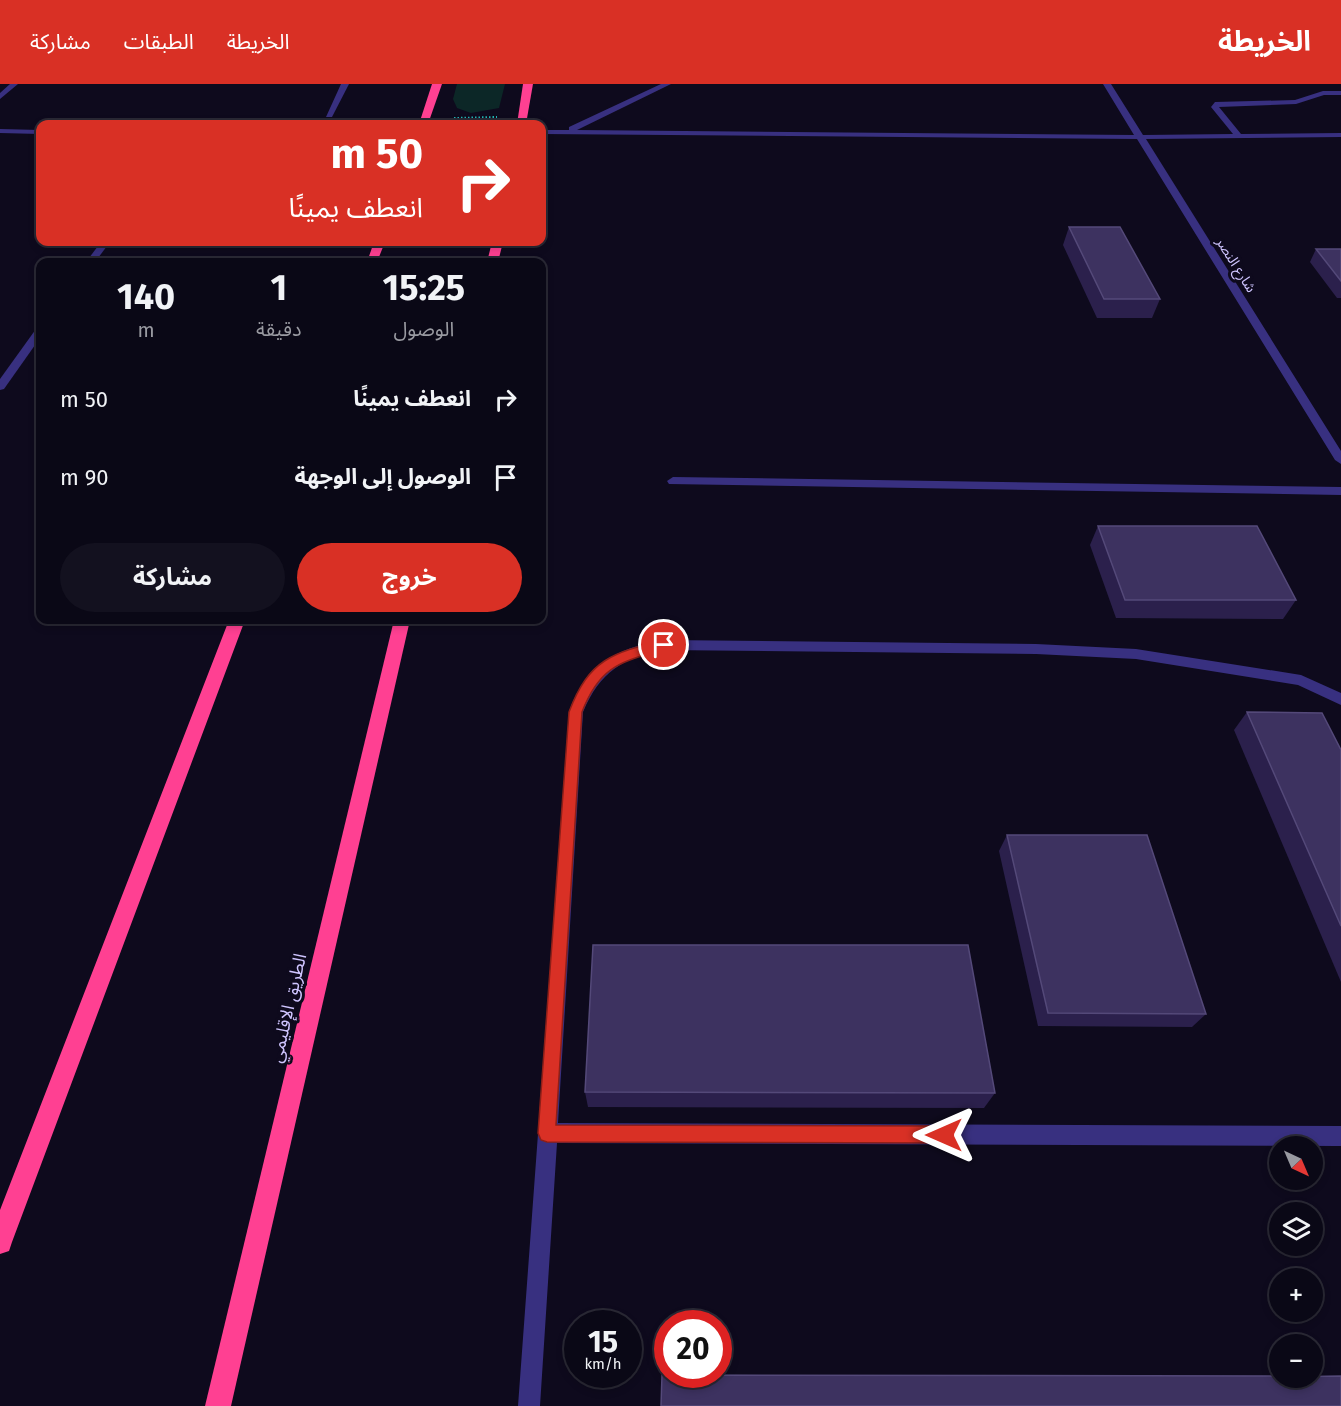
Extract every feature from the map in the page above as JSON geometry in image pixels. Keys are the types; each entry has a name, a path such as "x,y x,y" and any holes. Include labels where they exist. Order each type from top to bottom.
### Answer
{"highway":[{"path":"424,120 437,84"},
{"path":"522,120 528,84"},
{"path":"0,1242 235,624"},
{"name":"الطريق الإقليمي","path":"218,1406 401,624"}],"street":[{"path":"0,98 14,84"},
{"path":"329,115 345,84"},
{"path":"567,132 667,84"},
{"name":"شارع النصر","path":"1107,84 1341,460"},
{"path":"1239,136 1215,107 1218,104 1296,102 1323,93 1341,93"},
{"path":"0,131 36,132"},
{"path":"546,132 1341,135"},
{"path":"0,387 36,337"},
{"path":"673,481 1341,491"},
{"path":"529,1406 576,712 583,693 593,677 608,664 627,654 644,648 683,645 1036,648 1137,654 1301,680 1341,699"},
{"path":"547,1133 1341,1136"}],"green space":[{"path":"457,84 505,84 499,108 471,113 457,108 453,99"}],"building":[{"path":"1069,227 1120,227 1160,299 1104,299"},
{"path":"1316,249 1341,249 1341,281"},
{"path":"1098,526 1257,526 1296,600 1125,600"},
{"path":"1247,712 1322,713 1341,750 1341,926"},
{"path":"1007,835 1147,835 1206,1014 1048,1013"},
{"path":"593,945 968,945 995,1093 585,1092"},
{"path":"732,1375 1269,1376 1269,1388 1323,1388 1323,1376 1341,1376 1341,1406 661,1406 662,1388 732,1388"}],"route":[{"path":"664,645 644,648 608,664 593,677 583,693 576,712 547,1133 944,1135"}]}
